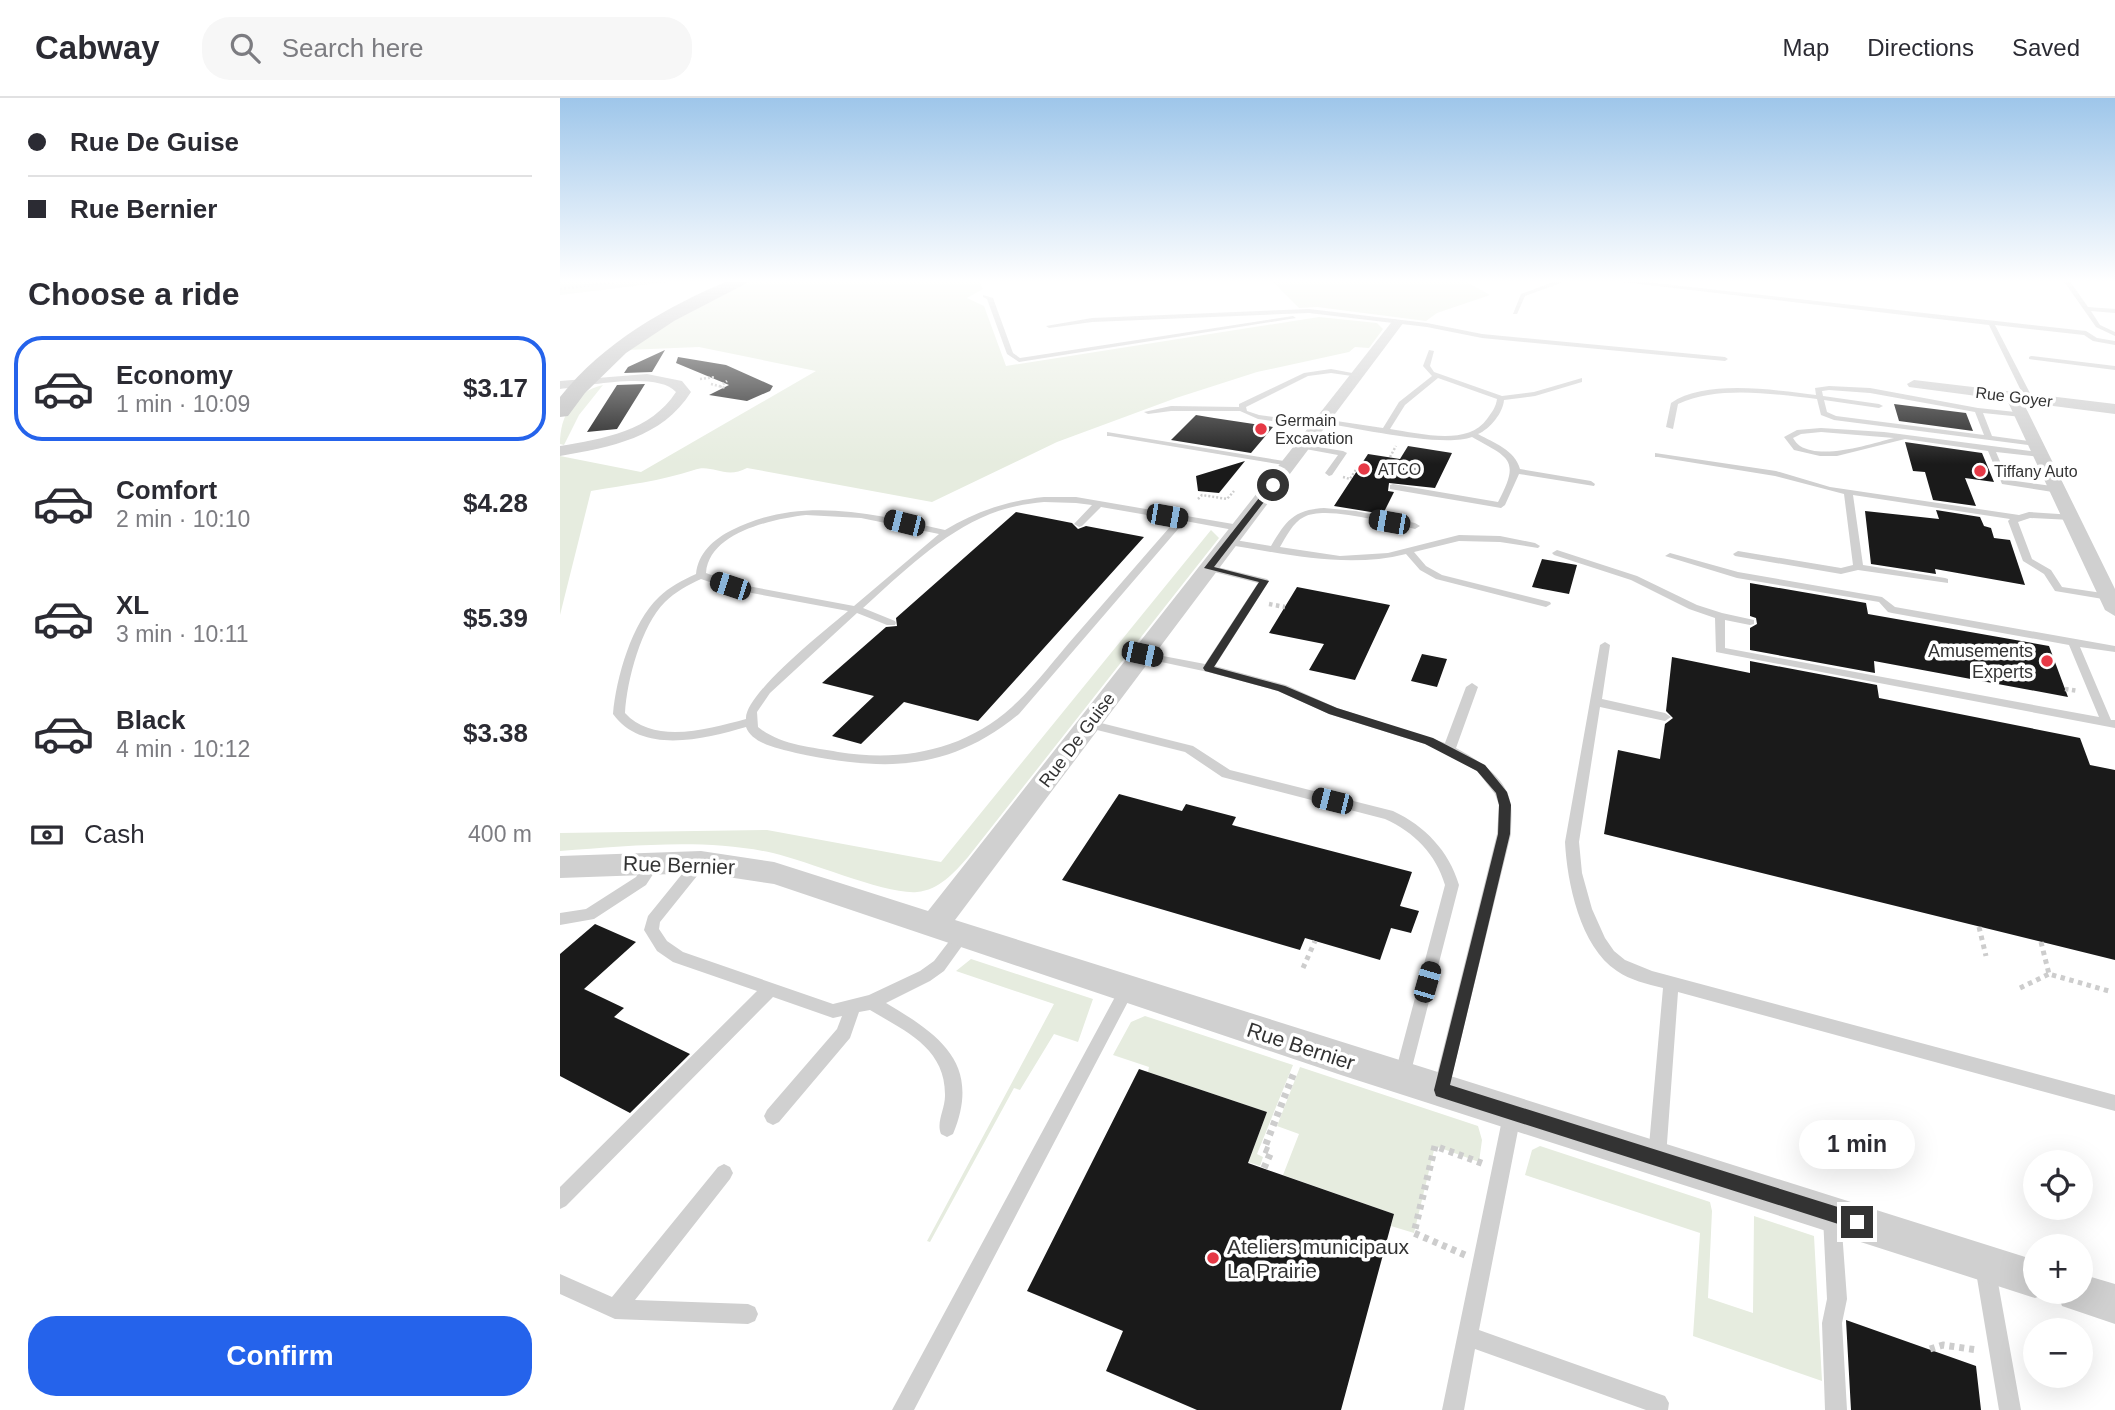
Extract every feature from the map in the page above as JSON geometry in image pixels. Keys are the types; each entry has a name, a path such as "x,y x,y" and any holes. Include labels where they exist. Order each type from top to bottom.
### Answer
{"street":[{"path":"560,411 583,383 632,341"},
{"name":"Rue De Guise","path":"948,930 1089,724 1384,341"},
{"path":"560,385 660,378 678,384 684,392 674,405 633,434 560,451"},
{"name":"Rue Goyer","path":"1914,384 2022,404 2115,409"},
{"path":"2022,404 2039,450 2112,603"},
{"name":"Rue Bernier","path":"560,867 654,861 701,862 774,873 1401,1078 2023,1275"},
{"path":"2093,1297 2115,1304"}],"lane":[{"path":"1005,341 1010,354 1019,360 1138,341"},
{"path":"1535,341 1725,359"},
{"path":"1998,341 2022,404 1978,410 1831,387 1820,388 1819,397 1824,413 1834,418 1989,438 2039,450"},
{"path":"1431,352 1426,366 1436,376 1501,398 1535,394 1579,380"},
{"path":"2031,358 2115,368"},
{"path":"1240,422 1249,400 1306,374 1331,371 1359,375"},
{"path":"1385,431 1402,404 1436,376"},
{"path":"1670,428 1675,403 1690,395 1777,393 1879,406"},
{"path":"1148,412 1177,407 1245,411 1435,438 1474,435 1484,429 1500,406 1501,398"},
{"path":"1978,410 1989,438"},
{"path":"1214,418 1220,411"},
{"path":"1902,438 1829,454 1797,448 1788,436 1797,430 1812,428 1902,438 1991,449 2039,450"},
{"path":"1110,434 1219,450 1290,464"},
{"path":"1474,435 1509,456 1518,471 1591,484"},
{"path":"1329,473 1350,443"},
{"path":"1303,446 1343,453"},
{"path":"1991,449 2005,482 2059,490"},
{"path":"1658,455 1776,474 1849,492 2015,517 2042,514 2071,517"},
{"path":"1393,487 1501,505 1518,471"},
{"path":"1992,476 2003,478"},
{"path":"1849,492 1858,567"},
{"path":"1183,519 1015,710 979,737 903,761 867,762 767,739 758,735 749,722 751,712 766,691 945,533 979,513 1020,500 1052,498 1183,519 1273,550 1340,559 1373,558 1459,538 1500,539 1535,545"},
{"path":"1079,524 1099,504"},
{"path":"1273,550 1295,519 1307,512 1325,511 1415,526"},
{"path":"701,575 703,561 719,541 753,522 783,513 856,513 945,533"},
{"path":"2015,517 2013,521 2028,561 2054,577 2059,589 2112,603"},
{"path":"1407,550 1423,568 1439,576 1546,604"},
{"path":"1557,553 1634,578 1693,607 1750,622"},
{"path":"1738,554 1841,571 1858,567 1945,581"},
{"path":"1670,556 1737,575 1882,600 1892,610 2115,649"},
{"path":"1208,668 1265,581 1209,568"},
{"path":"749,722 717,730 672,735 634,730 624,723 619,714 620,696 640,627 664,595 701,575 730,586 856,609 891,623"},
{"path":"1720,616 1720,650 2111,723"},
{"path":"2073,642 2111,723"},
{"path":"1605,645 1572,842 1572,861 1577,887 1593,927 1617,963 1633,973 2115,1103"},
{"path":"1142,654 1282,688 1333,711 1449,750 1481,768 1501,792 1506,822 1441,1090"},
{"path":"1449,750 1472,687"},
{"path":"1595,702 1665,717"},
{"path":"1089,724 1189,749 1226,775 1388,815 1402,820 1425,839 1449,872 1452,885 1401,1078"},
{"path":"560,919 589,915 641,881 654,861"},
{"path":"701,862 657,912 651,930 662,946 678,957 833,1011 852,1009 871,1002 939,966 948,930"},
{"path":"1657,1158 1671,983"},
{"path":"560,1199 770,989"},
{"path":"903,1410 1127,989"},
{"path":"871,1002 918,1030 947,1056 955,1080 955,1096 947,1128"},
{"path":"773,1116 844,1033 852,1009"},
{"path":"1453,1410 1513,1113"},
{"path":"615,1309 724,1173"},
{"path":"1832,1214 1838,1299 1832,1323 1836,1410"},
{"path":"1985,1262 2010,1410"},
{"path":"560,1284 615,1309 748,1314"},
{"path":"1468,1335 1658,1403 1657,1410"}],"path":[{"path":"700,379 704,381 715,377"},
{"path":"719,388 728,383 727,381"},
{"path":"710,384 726,388"},
{"path":"1390,457 1396,447"},
{"path":"1346,478 1350,479 1356,467"},
{"path":"1199,499 1202,495 1227,499 1234,491"},
{"path":"1270,604 1285,607"},
{"path":"1979,927 1986,956"},
{"path":"1303,968 1315,941"},
{"path":"2041,942 2049,974"},
{"path":"2020,988 2049,974 2109,991"},
{"path":"1264,1168 1271,1152 1264,1149 1296,1066"},
{"path":"1460,1252 1414,1233 1435,1146 1479,1162"},
{"path":"1930,1349 1943,1345 1969,1347"}],"shaded area":[{"path":"638,341 997,341 1006,366 1164,341 1374,341 1369,348 1355,347 1349,352 1257,372 1176,398 1057,442 932,502 747,468 725,472 701,468 656,480 591,491 560,615 560,456 641,472 816,371 699,347 626,350"},
{"path":"603,385 579,415 564,445 560,444 563,424 571,406 584,393"},
{"path":"1211,530 1219,538 968,857 952,875 932,888 904,892 788,857 747,848 667,844 560,851 560,833 767,830 941,862"},
{"path":"971,959 1093,999 1078,1042 1054,1034 1020,1090 1014,1088 930,1242 927,1241 1054,1004 956,971"},
{"path":"1145,1016 1293,1065 1257,1154 1263,1157 1260,1166 1248,1162 1267,1112 1148,1072 1149,1067 1113,1055 1131,1022"},
{"path":"1300,1067 1478,1126 1482,1140 1479,1162 1435,1146 1414,1233 1391,1226 1394,1214 1283,1175 1299,1134 1277,1126"},
{"path":"1540,1146 1710,1202 1712,1211 1708,1298 1753,1313 1754,1216 1814,1236 1822,1381 1693,1336 1700,1233 1525,1175 1532,1150"}],"building":[{"path":"665,350 652,372 624,373 628,367"},
{"path":"678,357 726,365 773,386 770,391 747,401 709,395 729,385 676,363"},
{"path":"645,384 617,429 587,432 617,385"},
{"path":"1894,404 1966,413 1973,431 1899,421"},
{"path":"1196,415 1273,427 1251,453 1171,440"},
{"path":"1905,442 1982,453 1994,482 1965,478 1976,506 1933,500 1925,472 1913,471"},
{"path":"1408,446 1452,453 1435,488 1389,483 1388,491 1394,492 1383,514 1334,506 1368,454 1400,459"},
{"path":"1245,461 1219,493 1198,491 1196,476"},
{"path":"1936,510 1980,517 1984,526 1991,528 1994,538 2010,540 2025,585 1935,569 1936,574 1871,564 1865,511 1939,519"},
{"path":"1016,512 1072,523 1078,529 1086,526 1144,537 978,721 904,702 861,744 832,736 874,696 822,683 886,627 897,626 896,618"},
{"path":"1542,559 1577,565 1569,594 1532,587"},
{"path":"1750,583 1866,603 1868,614 2049,646 2068,697 1874,661 1875,673 1750,650 1750,628 1757,624 1756,618 1750,616"},
{"path":"1297,587 1390,605 1355,680 1309,670 1324,644 1269,633"},
{"path":"1422,654 1447,659 1437,687 1411,681"},
{"path":"1672,657 1750,673 1750,661 1877,685 1879,698 2080,738 2090,765 2115,770 2115,960 1604,834 1618,750 1660,759 1665,724 1673,718 1666,711"},
{"path":"1119,794 1182,811 1186,804 1236,817 1232,825 1412,872 1400,906 1419,911 1411,933 1391,928 1380,960 1305,938 1300,950 1062,880"},
{"path":"595,924 636,942 584,989 624,1008 614,1017 690,1054 630,1113 560,1076 560,954"},
{"name":"Ateliers municipaux La Prairie","path":"1139,1069 1267,1112 1248,1163 1394,1214 1341,1410 1197,1410 1106,1371 1123,1331 1027,1291"},
{"path":"1846,1320 1976,1366 1981,1410 1851,1410"}],"place":[{"name":"Germain Excavation","path":"1261,429"},
{"name":"ATCO","path":"1364,469"},
{"name":"Tiffany Auto","path":"1980,471"},
{"name":"Amusements Experts","path":"2047,661"},
{"name":"Ateliers municipaux La Prairie","path":"1213,1258"}],"route":[{"path":"1273,485 1209,568 1265,581 1208,668 1282,688 1333,711 1429,741 1453,752 1481,768 1492,779 1501,792 1505,805 1504,834 1441,1090 1857,1222"}]}
